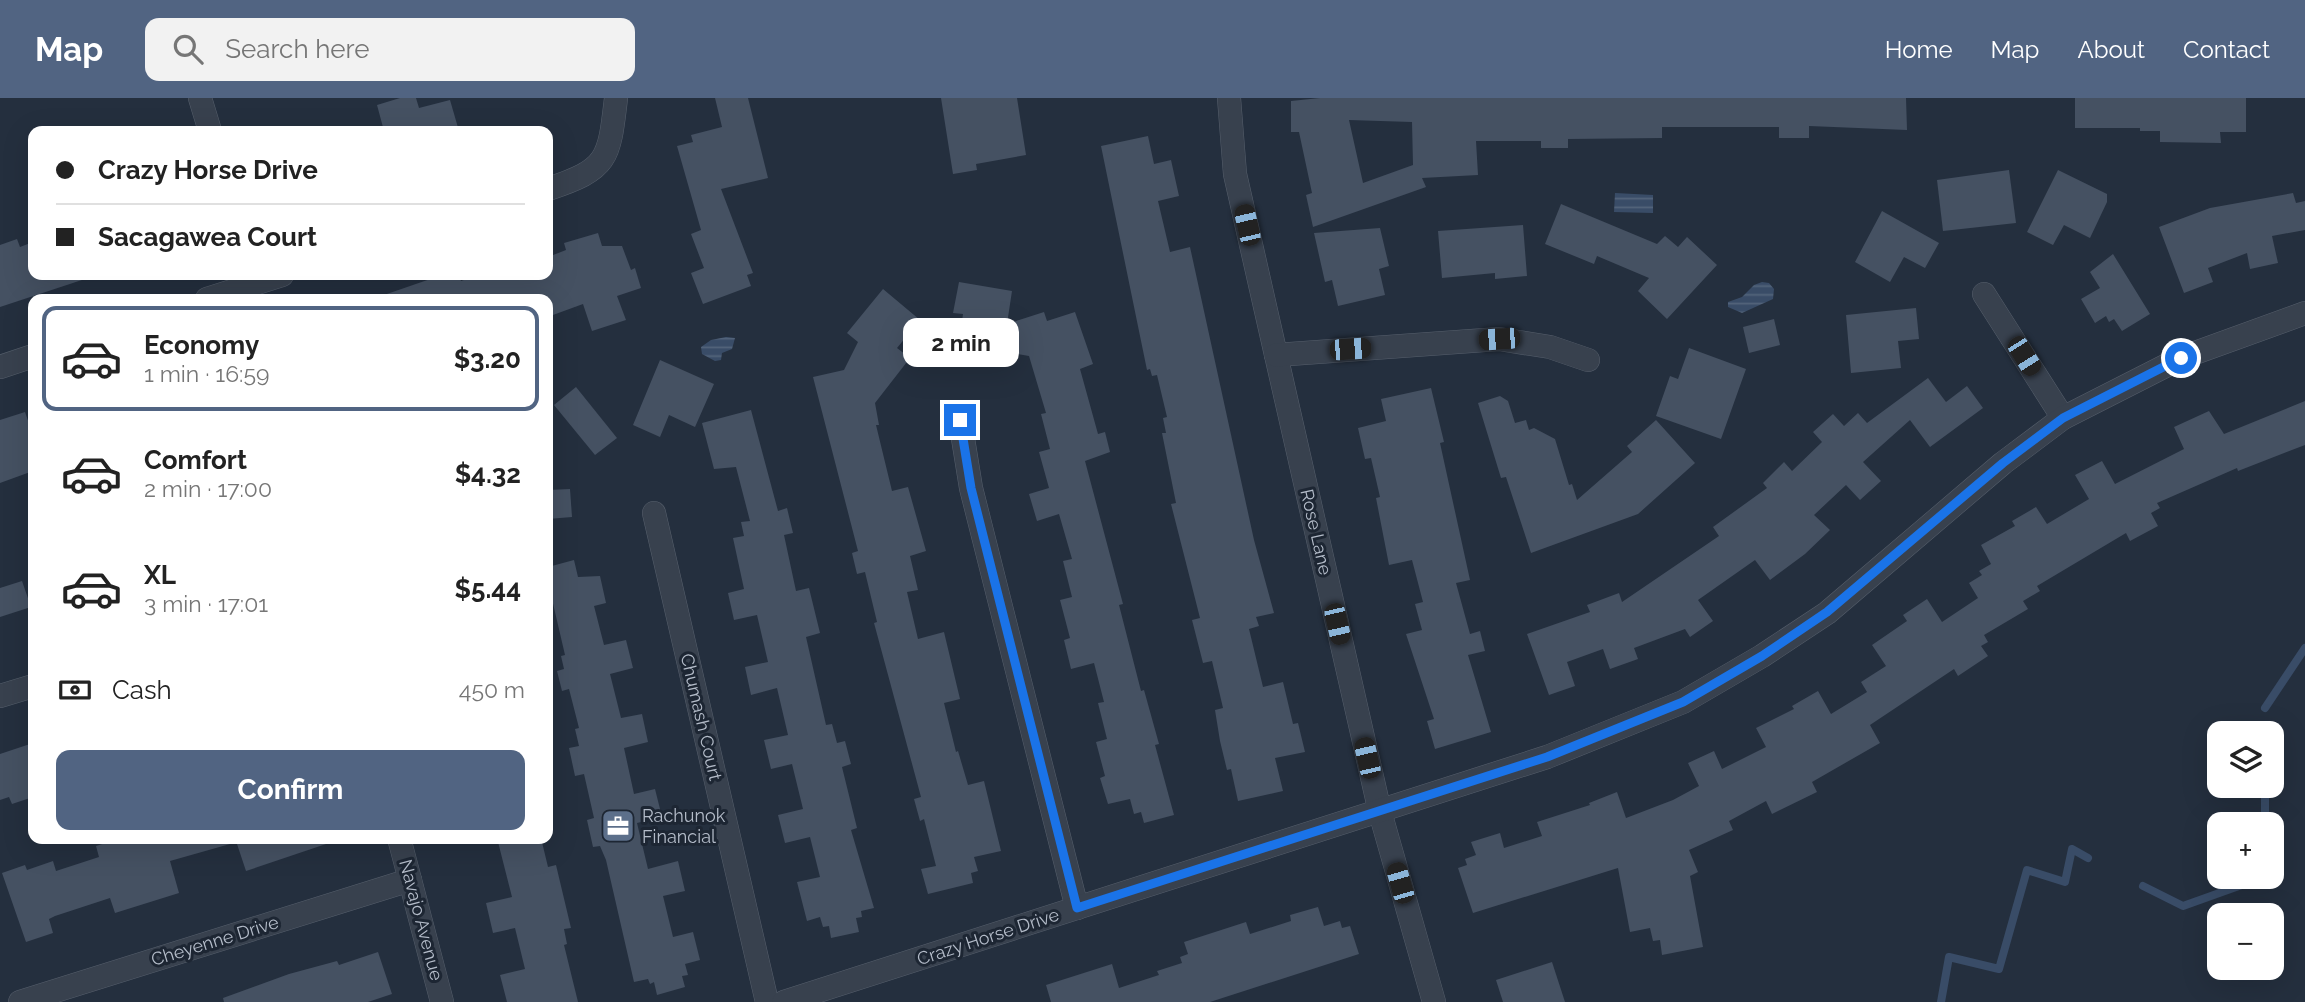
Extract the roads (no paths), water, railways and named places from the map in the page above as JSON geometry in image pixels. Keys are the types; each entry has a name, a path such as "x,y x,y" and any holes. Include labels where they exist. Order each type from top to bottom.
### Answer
{"street":[{"path":"200,98 208,126"},
{"path":"553,187 586,177 602,161 612,136 617,98"},
{"name":"Rose Lane","path":"1229,98 1235,174 1276,355 1380,812 1434,1002"},
{"path":"225,294 253,286"},
{"path":"1984,295 2063,418"},
{"name":"Crazy Horse Drive","path":"783,1002 1547,757 1695,695 1762,656 1827,612 2003,463 2063,418 2181,358 2305,313"},
{"path":"1276,355 1499,339 1550,346 1588,360"},
{"path":"0,367 28,358"},
{"path":"960,420 971,488 1077,908"},
{"name":"Chumash Court","path":"654,513 767,1002"},
{"path":"0,696 28,688"},
{"name":"Navajo Avenue","path":"401,844 442,1002"},
{"name":"Cheyenne Drive","path":"20,1002 410,880"}],"water":[{"path":"1615,193 1653,195 1653,213 1614,212"},
{"path":"1769,283 1774,289 1773,299 1742,313 1728,307 1728,302 1742,297 1754,285"},
{"path":"735,338 732,349 722,353 721,360 715,361 702,354 701,347 711,340"}],"waterway":[{"path":"2265,708 2305,648"},
{"path":"2265,798 2265,812"},
{"path":"1941,1002 1949,957 1999,969 2027,870 2065,882 2072,849 2088,858"},
{"path":"2143,886 2183,906 2230,889"}],"place":[{"name":"Rachunok Financial","path":"618,826"}]}
